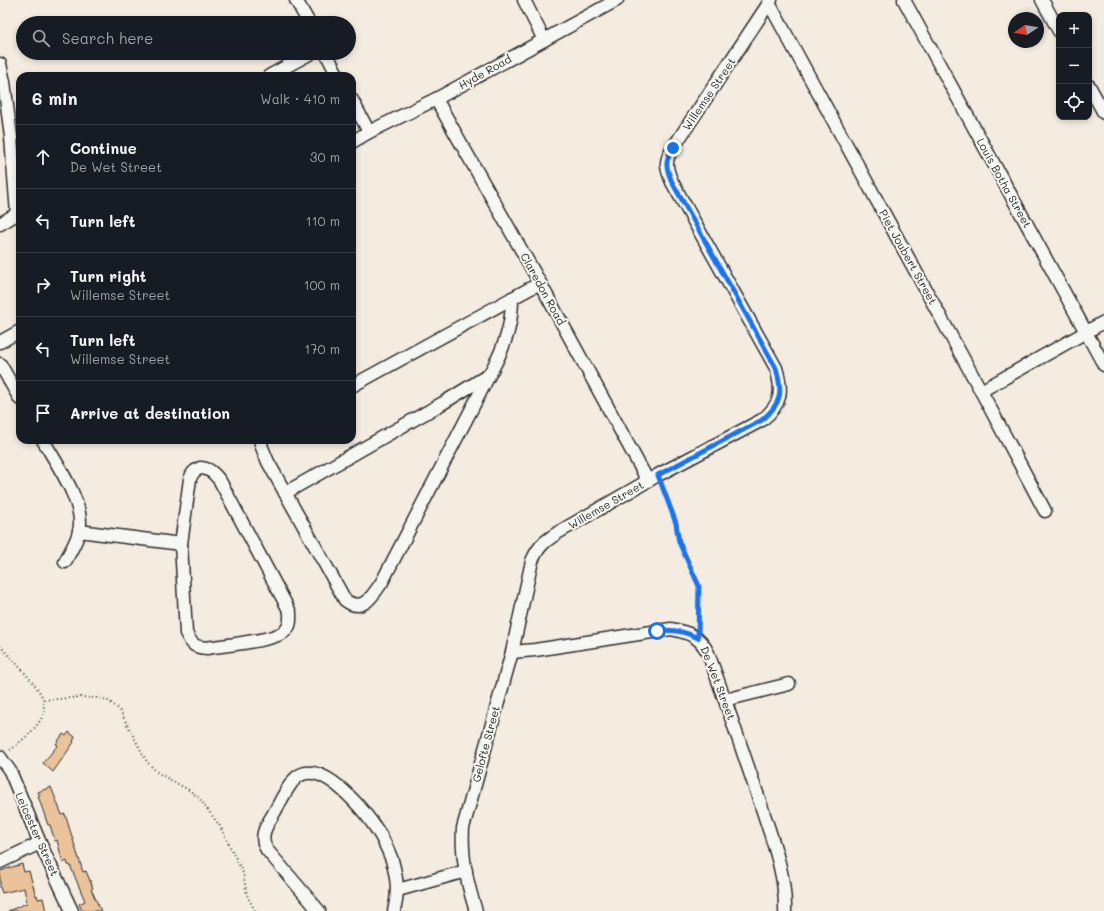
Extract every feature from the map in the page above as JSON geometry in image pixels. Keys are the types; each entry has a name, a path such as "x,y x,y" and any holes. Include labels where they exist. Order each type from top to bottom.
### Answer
{"street":[{"path":"296,0 305,16"},
{"path":"524,0 544,40"},
{"name":"Hyde Road","path":"356,140 436,99 617,0"},
{"name":"Louis Botha Street","path":"904,0 1104,365"},
{"path":"1042,0 1056,26"},
{"name":"Piet Joubert Street","path":"770,2 1045,512"},
{"name":"Willemse Street","path":"528,579 532,561 537,550 546,540 653,478 762,420 776,406 781,387 776,368 672,182 666,164 668,156 673,148 770,2"},
{"path":"276,72 298,60"},
{"path":"330,60 336,72"},
{"path":"0,64 4,82 16,184"},
{"path":"1092,92 1104,114"},
{"name":"Claredon Road","path":"436,99 653,478"},
{"path":"356,108 369,132"},
{"path":"0,224 16,215"},
{"path":"356,384 540,283"},
{"path":"261,444 263,451 285,493 345,600 350,604 363,604 369,600 382,582 499,356 508,332 512,315 512,298"},
{"path":"981,391 1104,322"},
{"path":"0,342 16,333"},
{"path":"0,364 16,392"},
{"path":"285,493 443,404 488,375"},
{"path":"45,444 77,503 80,513 79,531 65,562"},
{"path":"200,468 209,470 215,474 220,481 290,612 290,625 287,629 274,637 207,648 199,647 191,643 186,633 181,544 191,475 195,470 200,468"},
{"path":"79,531 181,544"},
{"name":"Gelofte Street","path":"476,911 466,871 462,843 463,828 512,652 528,579"},
{"name":"De Wet Street","path":"512,652 535,650 671,629 687,632 698,638 708,652 776,855 782,874 785,911"},
{"path":"725,700 789,684"},
{"name":"Leicester Street","path":"0,758 10,771 40,843 72,911"},
{"path":"319,911 267,850 263,840 265,829 288,789 296,777 307,773 314,773 332,781 365,814 378,831 391,859 398,890 394,911"},
{"path":"0,862 40,843"},
{"path":"398,890 466,871"}],"path":[{"path":"653,478 676,523 679,542 699,586 698,638"},
{"path":"0,646 33,683 44,700 44,712 34,728 0,758"},
{"path":"44,700 97,698 107,700 119,709 147,762 158,773 189,790 199,798 220,826 243,873 247,895 255,911"}],"building":[{"path":"69,732 75,737 74,742 53,772 43,763 58,745 56,744 63,734 66,736"},
{"path":"51,787 62,815 65,814 83,872 86,871 93,888 91,889 101,911 82,911 79,904 85,901 70,865 68,865 67,861 63,863 57,840 55,841 50,825 48,825 38,796 40,796 38,792"},
{"path":"22,864 24,872 29,871 36,896 37,895 38,899 43,898 46,911 8,911 27,903 24,888 2,893 0,887 0,871"}],"route":[{"path":"657,631 671,629 687,632 698,638 699,586 679,542 676,523 658,475 762,420 776,406 779,400 781,387 776,368 672,182 666,164 668,156 673,148"}]}
